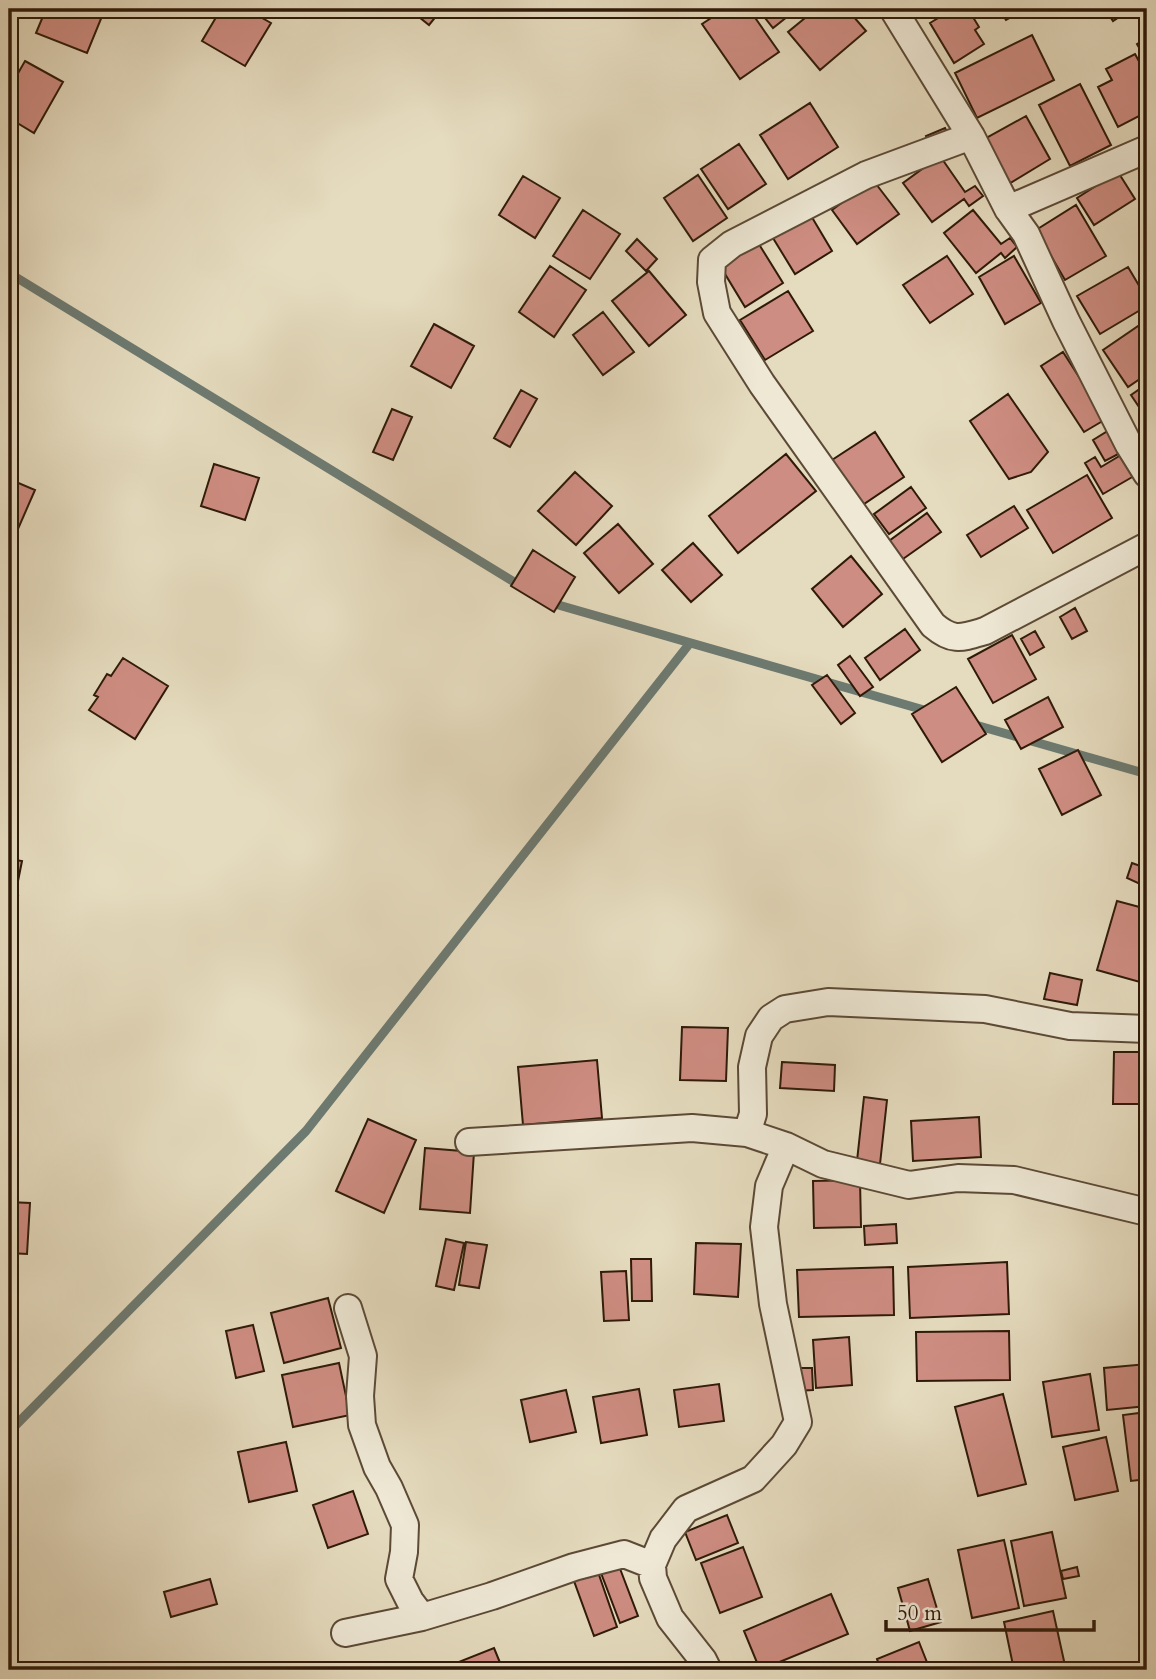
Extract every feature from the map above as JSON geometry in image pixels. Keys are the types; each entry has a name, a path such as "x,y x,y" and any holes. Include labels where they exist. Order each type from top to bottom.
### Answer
{"street":[{"path":"893,9 971,136 1008,209 1026,234 1066,321 1129,445 1147,474"},
{"path":"971,136 866,175 732,244 712,260 711,282 717,313 762,384 933,625 944,635 958,639 985,631 1147,546"},
{"path":"1008,209 1147,149"},
{"path":"747,1133 753,1114 752,1067 759,1036 771,1018 785,1009 828,1002 985,1009 1070,1026 1147,1029"},
{"path":"469,1142 692,1128 747,1133 786,1146 823,1164 909,1185 958,1178 1014,1180 1147,1212"},
{"path":"708,1670 670,1618 653,1578 652,1565 663,1539 686,1509 753,1479 784,1445 797,1422 773,1304 764,1227 769,1186 786,1146"},
{"path":"348,1308 363,1356 360,1396 362,1425 377,1467 405,1525 399,1580 422,1617"},
{"path":"345,1633 422,1617 574,1567 624,1554 652,1565"}],"building":[{"path":"46,9 105,9 87,53 36,33"},
{"path":"221,9 248,9 271,23 245,66 202,41"},
{"path":"409,9 442,9 429,25"},
{"path":"725,9 749,9 779,52 740,79 702,24"},
{"path":"758,9 797,9 773,28"},
{"path":"816,9 847,9 866,31 820,70 788,32"},
{"path":"953,9 968,9 979,27 975,30 984,44 954,63 930,23"},
{"path":"999,9 1026,9 1006,20"},
{"path":"1105,9 1131,9 1113,21"},
{"path":"1032,35 1054,80 977,118 955,73"},
{"path":"1147,38 1147,61 1137,44"},
{"path":"1135,54 1147,76 1147,112 1118,127 1098,87 1112,80 1106,69"},
{"path":"25,61 63,82 34,133 9,118 9,89"},
{"path":"1080,84 1111,145 1070,166 1039,105"},
{"path":"810,103 838,147 788,179 760,135"},
{"path":"1026,116 1050,159 1007,185 981,141"},
{"path":"945,128 950,139 931,148 926,136"},
{"path":"739,144 766,184 728,209 701,169"},
{"path":"940,156 965,192 975,186 983,196 969,206 964,199 932,222 903,183"},
{"path":"1147,165 1147,185 1139,170"},
{"path":"1118,172 1135,199 1094,225 1077,198"},
{"path":"698,175 727,218 693,241 664,198"},
{"path":"523,176 560,198 535,238 499,215"},
{"path":"873,180 899,214 857,244 832,210"},
{"path":"1076,205 1106,256 1065,280 1036,230"},
{"path":"583,210 620,234 590,279 553,256"},
{"path":"973,210 1001,244 1010,238 1017,247 1005,258 1001,253 976,273 944,233"},
{"path":"810,214 832,251 795,274 773,238"},
{"path":"637,239 657,259 646,271 626,251"},
{"path":"757,241 783,283 745,307 719,264"},
{"path":"947,256 973,294 930,323 903,285"},
{"path":"1014,256 1041,303 1005,324 979,277"},
{"path":"550,266 586,290 554,337 519,312"},
{"path":"1128,267 1147,299 1147,306 1100,334 1077,296"},
{"path":"649,271 686,315 649,346 612,301"},
{"path":"788,291 813,331 765,360 740,320"},
{"path":"603,312 634,352 603,375 573,335"},
{"path":"1147,320 1147,374 1128,387 1103,350"},
{"path":"434,324 474,346 451,388 411,366"},
{"path":"1063,352 1106,419 1084,432 1041,366"},
{"path":"1147,384 1145,428 1140,420 1145,416 1131,395"},
{"path":"521,390 537,399 510,447 494,438"},
{"path":"1008,394 1048,452 1031,472 1009,479 970,421"},
{"path":"392,409 412,417 393,460 373,452"},
{"path":"1111,429 1124,451 1105,461 1093,440"},
{"path":"875,432 904,477 861,506 832,460"},
{"path":"786,454 816,491 738,553 709,516"},
{"path":"1121,455 1134,476 1103,494 1085,463 1095,457 1101,467"},
{"path":"214,464 259,478 245,520 201,506"},
{"path":"575,472 612,506 576,545 538,511"},
{"path":"1087,475 1112,518 1053,553 1027,510"},
{"path":"9,479 35,490 14,538 9,535"},
{"path":"911,487 926,508 889,534 874,514"},
{"path":"1014,506 1028,528 981,557 967,535"},
{"path":"927,513 941,532 903,559 889,541"},
{"path":"618,524 653,564 619,593 584,553"},
{"path":"693,543 722,575 691,602 662,570"},
{"path":"533,550 575,577 554,612 511,586"},
{"path":"851,556 882,594 843,627 812,589"},
{"path":"1075,608 1087,631 1072,639 1060,617"},
{"path":"905,629 920,650 880,680 865,658"},
{"path":"1035,631 1044,647 1030,655 1021,639"},
{"path":"1012,635 1036,679 993,703 968,659"},
{"path":"850,656 873,687 860,696 838,665"},
{"path":"123,658 168,686 135,739 89,710 98,697 94,695 107,674 111,676"},
{"path":"827,675 855,713 841,724 812,685"},
{"path":"956,687 986,734 942,762 912,714"},
{"path":"1048,697 1063,727 1021,749 1005,720"},
{"path":"1078,750 1101,795 1062,815 1039,769"},
{"path":"9,859 22,861 18,881 9,879"},
{"path":"1132,863 1146,868 1140,884 1127,878"},
{"path":"9,893 18,896 9,924"},
{"path":"1117,901 1147,909 1147,984 1097,970"},
{"path":"1050,973 1082,980 1077,1005 1044,999"},
{"path":"682,1027 728,1028 726,1081 680,1080"},
{"path":"1114,1052 1147,1052 1147,1104 1113,1104"},
{"path":"597,1060 602,1118 523,1125 518,1067"},
{"path":"782,1062 835,1065 834,1091 780,1088"},
{"path":"864,1097 887,1100 880,1164 857,1161"},
{"path":"979,1117 981,1157 913,1161 911,1121"},
{"path":"368,1119 416,1140 384,1213 336,1191"},
{"path":"425,1148 474,1152 470,1213 420,1209"},
{"path":"860,1180 861,1227 814,1228 813,1181"},
{"path":"9,1202 30,1203 27,1254 9,1253"},
{"path":"896,1224 897,1243 865,1245 864,1226"},
{"path":"446,1239 464,1243 454,1290 436,1286"},
{"path":"466,1242 487,1245 479,1288 459,1285"},
{"path":"696,1243 741,1244 738,1297 694,1294"},
{"path":"631,1259 651,1259 652,1301 632,1301"},
{"path":"1007,1262 1009,1314 910,1318 908,1267"},
{"path":"893,1267 894,1315 799,1317 797,1270"},
{"path":"626,1271 629,1320 604,1321 601,1272"},
{"path":"328,1298 341,1348 284,1363 271,1313"},
{"path":"253,1325 264,1371 236,1378 226,1331"},
{"path":"1009,1331 1010,1380 917,1381 916,1332"},
{"path":"849,1337 852,1385 816,1388 813,1340"},
{"path":"339,1363 350,1415 293,1427 282,1375"},
{"path":"1147,1364 1147,1406 1107,1410 1104,1368"},
{"path":"793,1368 812,1368 813,1390 795,1391"},
{"path":"1090,1374 1099,1430 1052,1437 1043,1382"},
{"path":"719,1384 724,1421 679,1427 674,1390"},
{"path":"639,1389 647,1435 601,1443 593,1397"},
{"path":"566,1390 576,1432 530,1442 521,1400"},
{"path":"1003,1394 1026,1484 978,1496 955,1407"},
{"path":"1147,1412 1147,1479 1131,1481 1123,1415"},
{"path":"1106,1437 1118,1491 1075,1500 1063,1447"},
{"path":"286,1442 297,1491 249,1502 238,1452"},
{"path":"353,1491 368,1534 328,1548 313,1505"},
{"path":"727,1515 738,1543 696,1560 685,1532"},
{"path":"1052,1532 1066,1598 1024,1606 1011,1541"},
{"path":"1004,1540 1019,1608 972,1618 958,1550"},
{"path":"743,1547 762,1597 720,1613 701,1563"},
{"path":"619,1566 638,1616 620,1623 601,1573"},
{"path":"1077,1567 1079,1576 1063,1579 1061,1571"},
{"path":"598,1572 617,1627 594,1636 574,1581"},
{"path":"210,1579 217,1604 171,1617 164,1592"},
{"path":"928,1579 941,1622 910,1631 898,1588"},
{"path":"831,1594 848,1634 760,1670 744,1631"},
{"path":"1053,1611 1066,1670 1014,1670 1004,1622"},
{"path":"919,1642 930,1670 881,1670 877,1659"},
{"path":"494,1648 503,1670 447,1670 446,1667"}],"waterway":[{"path":"9,273 524,588"},
{"path":"548,602 931,712"},
{"path":"9,1432 306,1131 690,643"},
{"path":"972,724 1147,774"}]}
